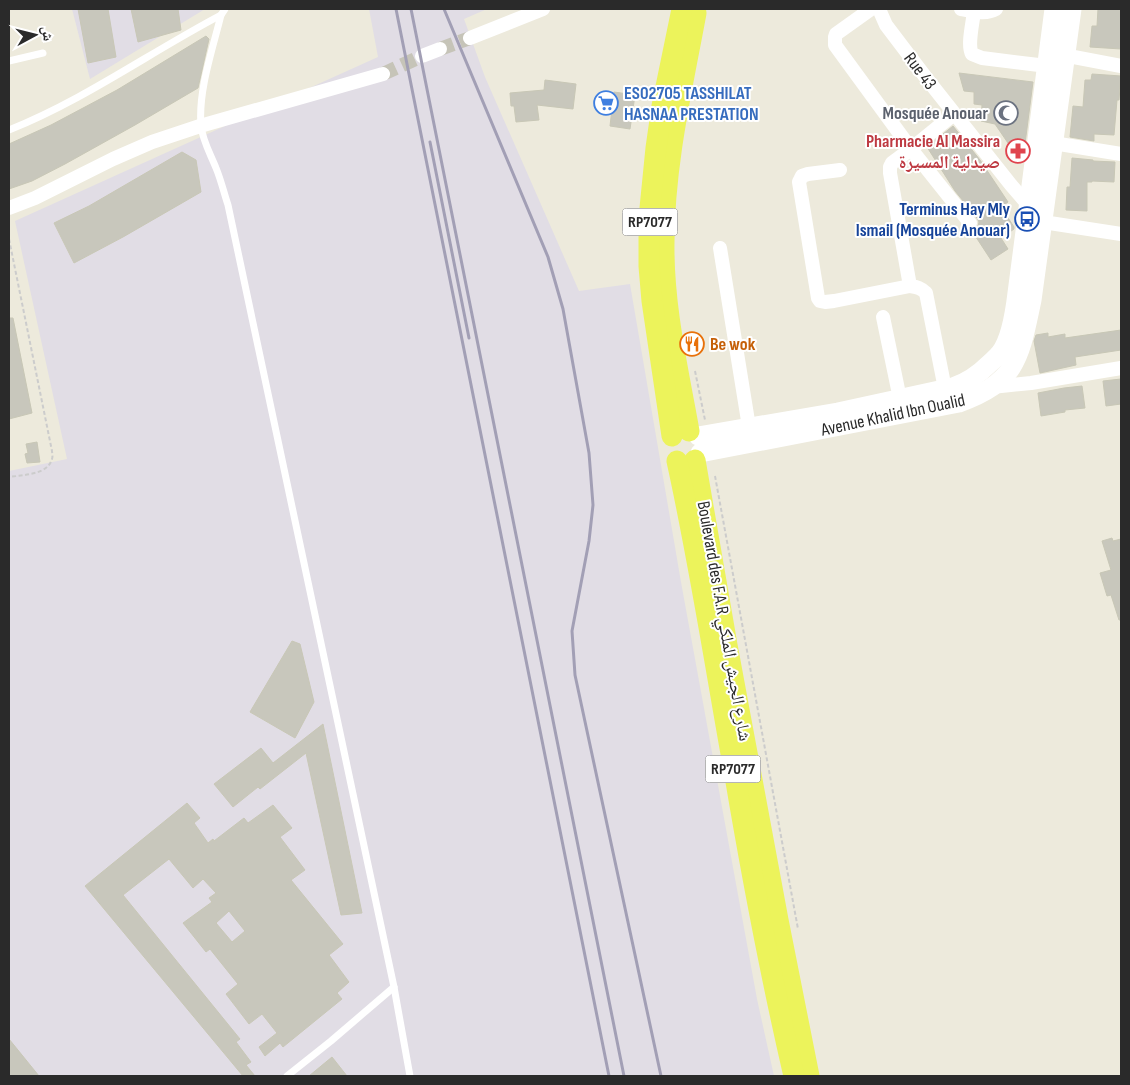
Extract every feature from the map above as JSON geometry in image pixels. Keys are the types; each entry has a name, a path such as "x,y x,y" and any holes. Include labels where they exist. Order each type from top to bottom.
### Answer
{"main road":[{"name":"Boulevard des F.A.R شارع الجيش الملكي","path":"682,9 662,106 656,148 649,238 652,301 694,445 694,543 756,892 794,1076"},
{"name":"Boulevard des F.A.R شارع الجيش الملكي","path":"697,9 674,126 668,168 664,243 671,333 694,445 727,645 809,1076"},
{"name":"Avenue Khalid Ibn Oualid","path":"694,445 943,407 972,398 992,387 1007,374 1021,348 1032,300 1043,222 1053,143 1054,9"},
{"name":"Avenue Khalid Ibn Oualid","path":"694,445 749,427 838,412 945,390 972,380 1002,351 1014,318 1028,204 1053,58 1072,9"}],"street":[{"path":"470,38 543,9"},
{"path":"871,9 836,34 835,45 911,149 970,222"},
{"name":"Rue 43","path":"879,9 886,25 954,114 1043,222"},
{"path":"996,9 990,12 968,10 970,50 972,54 982,58 1053,58 1121,66"},
{"path":"422,56 440,49"},
{"path":"9,208 35,198 152,142 200,126 383,74"},
{"path":"910,286 890,167 892,162 954,114"},
{"path":"1053,143 1121,154"},
{"path":"840,170 808,174 802,176 799,182 818,298 820,301 825,302 910,286 918,287 926,293 945,390"},
{"path":"1043,222 1121,234"},
{"path":"720,248 749,427"},
{"path":"883,317 900,399"},
{"path":"992,387 1032,383 1121,368"}],"lane":[{"path":"223,12 204,84 200,126 228,206 394,987 410,1076"},
{"path":"9,130 82,95 223,12"},
{"path":"9,61 43,53"},
{"path":"286,1076 331,1041 394,987"}],"path":[{"path":"9,239 52,450 52,460 47,467 39,472 9,477"},
{"path":"695,369 694,445 799,936"}],"shaded area":[{"path":"72,9 205,9 90,79"},
{"path":"369,9 487,9 464,19 485,77 579,291 630,284 681,582 757,999 774,1076 9,1076 9,471 67,459 15,221 378,57"}],"building":[{"path":"78,9 108,9 116,57 88,63"},
{"path":"131,9 178,9 181,30 138,42"},
{"path":"1098,9 1121,9 1121,49 1090,47 1092,26 1097,26"},
{"path":"206,36 209,39 198,88 65,164 32,181 9,189 9,144 51,125 117,90"},
{"name":"Mosquée Anouar","path":"959,73 1033,82 1023,159 1010,158 1010,146 995,124 981,121 982,105 974,104 974,92 964,91"},
{"path":"1092,74 1121,76 1114,135 1094,134 1094,141 1070,137 1073,106 1083,107 1085,80 1091,80"},
{"path":"545,80 576,84 573,109 537,105 539,120 516,122 514,106 511,106 510,93 544,90"},
{"path":"614,92 635,95 630,129 610,126"},
{"path":"953,126 980,160 1008,202 1001,207 1014,229 1001,238 1008,249 991,260 972,231 978,226 977,218 955,191 927,147"},
{"path":"182,152 196,160 201,192 74,263 54,223 89,206"},
{"path":"1072,158 1115,162 1114,182 1087,182 1087,211 1066,210 1067,187 1070,187"},
{"path":"9,318 13,318 32,413 9,419"},
{"path":"1121,330 1121,350 1075,357 1076,365 1040,373 1034,341 1036,335 1048,333 1048,337 1065,334 1065,338"},
{"path":"1121,379 1121,404 1106,406 1103,381"},
{"path":"1082,386 1085,408 1065,410 1065,412 1041,416 1038,393"},
{"path":"37,442 40,462 27,463 25,454 28,453 26,444"},
{"path":"1112,538 1113,541 1121,539 1121,620 1119,620 1111,595 1107,596 1100,573 1111,570 1102,541"},
{"path":"292,641 300,644 314,702 295,738 250,712"},
{"path":"323,724 362,913 341,915 306,753 260,789 258,787 233,807 214,784 261,748 273,763"},
{"path":"187,803 200,818 194,823 208,843 213,839 214,841 244,818 248,823 273,805 292,828 280,837 305,870 291,880 343,944 329,955 349,982 337,993 342,999 283,1047 280,1043 265,1056 259,1047 277,1033 262,1014 249,1024 226,994 238,984 210,949 206,952 183,923 212,902 209,898 216,893 203,879 193,888 169,859 123,895 240,1039 236,1042 251,1062 246,1065 255,1076 243,1076 85,886","holes":["229,911 245,931 232,942 216,923"]},
{"path":"9,1039 39,1076 9,1076"},
{"path":"332,1057 347,1076 309,1076"}],"tunnel":[{"path":"440,49 470,38"},
{"path":"383,74 422,56"}],"railway":[{"path":"396,9 609,1076"},
{"path":"411,9 624,1076"},
{"path":"444,9 548,257 563,309 589,453 593,505 589,541 572,631 575,675 661,1076"},
{"path":"430,142 469,338"}],"place":[{"name":"ES02705 TASSHILAT HASNAA PRESTATION","path":"606,103"},
{"name":"Mosquée Anouar","path":"1006,113"},
{"name":"Pharmacie Al Massira صيدلية المسيرة","path":"1018,151"},
{"name":"Terminus Hay Mly Ismail (Mosquée Anouar)","path":"1027,219"},
{"name":"Be wok","path":"692,344"}]}
